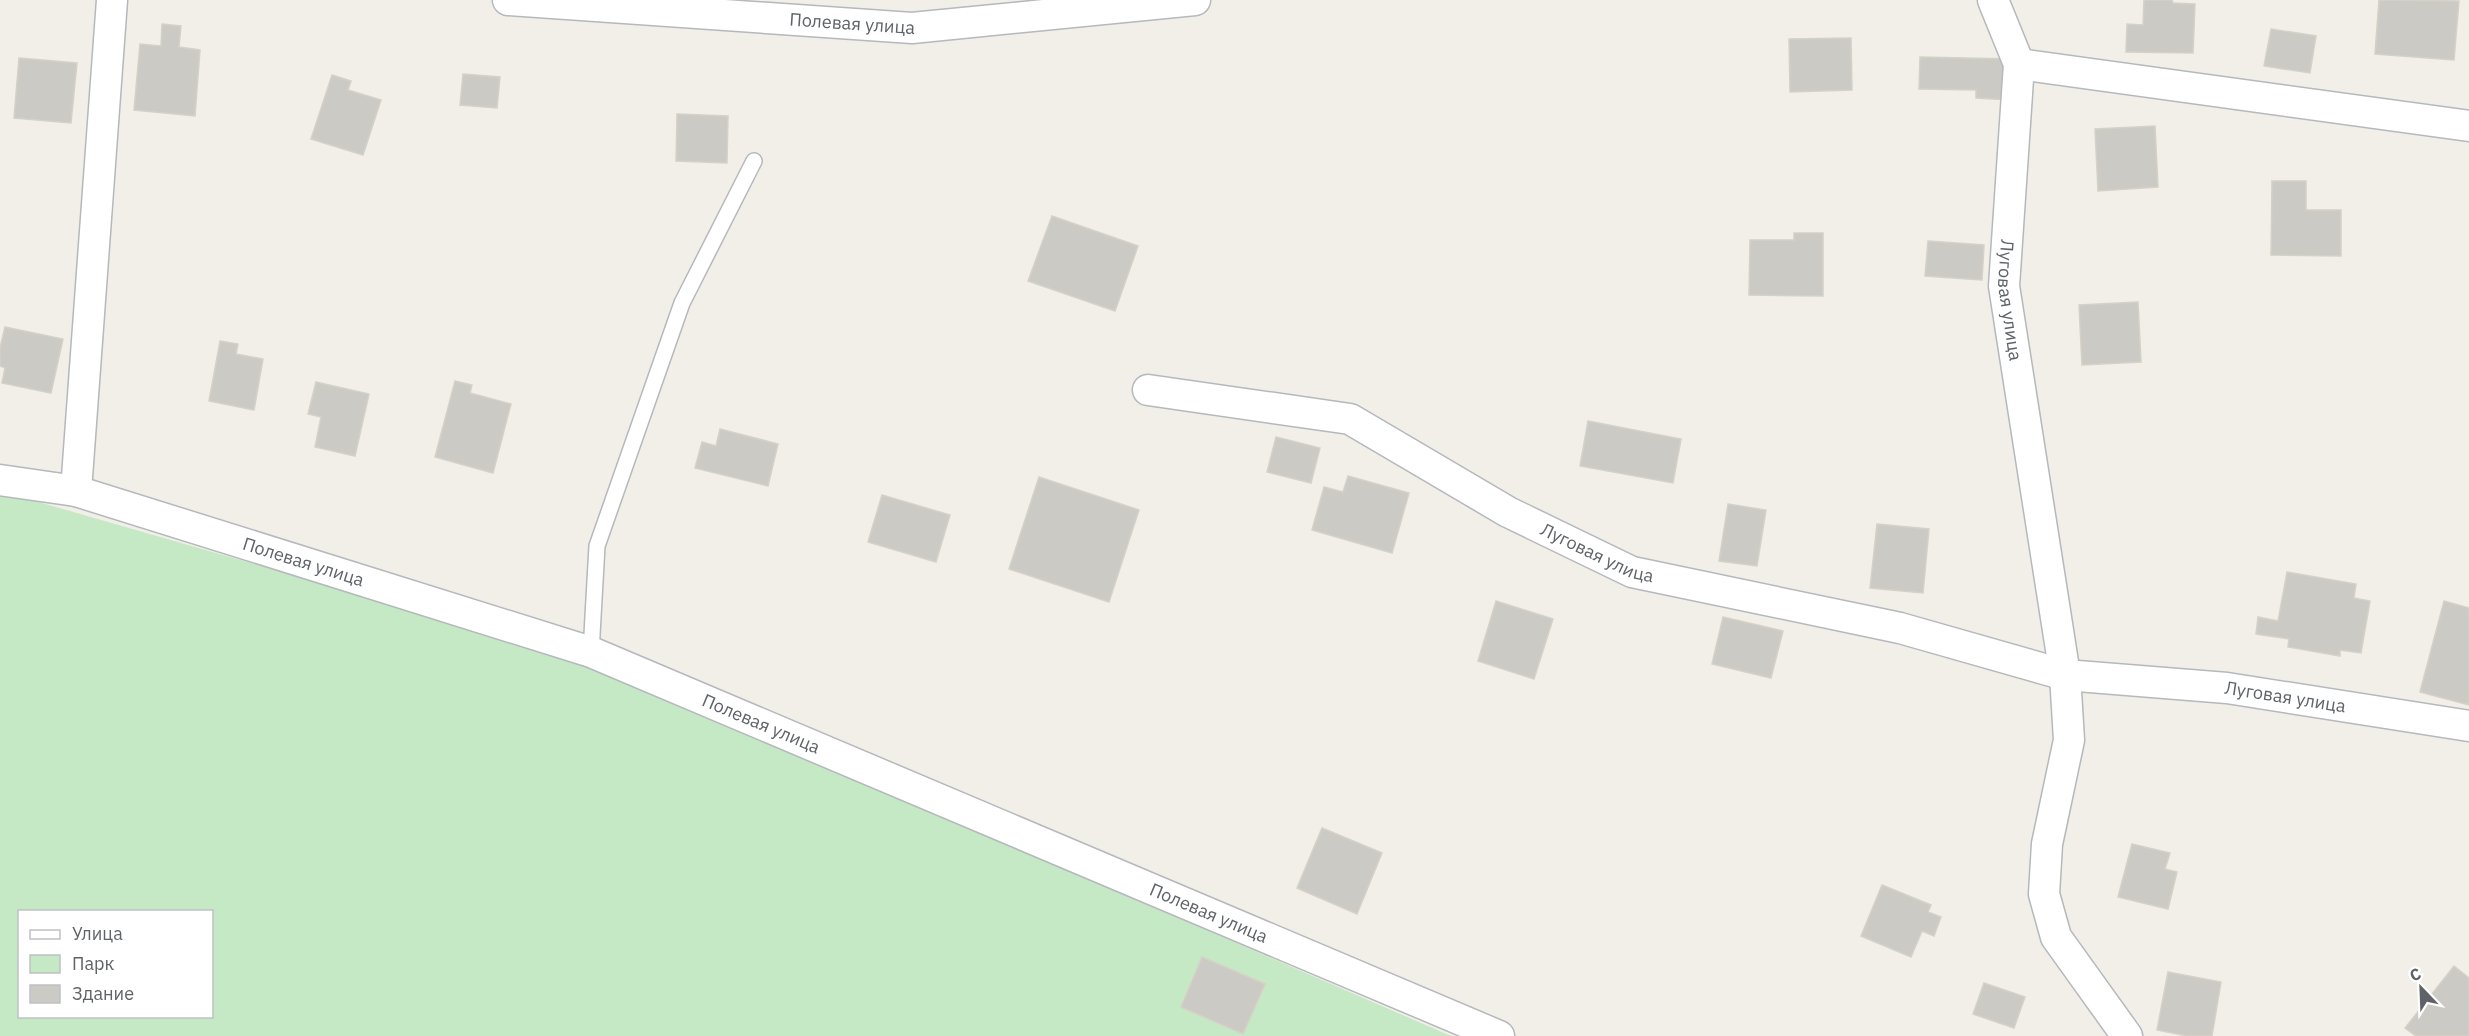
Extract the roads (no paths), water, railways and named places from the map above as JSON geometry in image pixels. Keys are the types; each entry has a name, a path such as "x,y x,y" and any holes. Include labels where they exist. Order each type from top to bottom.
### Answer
{"street":[{"path":"76,491 112,0"},
{"name":"Полевая улица","path":"508,0 912,28 1195,0"},
{"name":"Луговая улица","path":"1993,0 2019,64 2004,286 2065,675 2069,740 2047,844 2044,894 2056,937 2127,1036"},
{"path":"2019,64 2469,126"},
{"name":"Луговая улица","path":"1148,390 1350,419 1508,512 1632,572 1900,628 2065,675 2227,688 2469,726"},
{"name":"Полевая улица","path":"0,480 76,491 591,652 1499,1036"}],"lane":[{"path":"591,652 597,546 682,303 754,161"}]}
